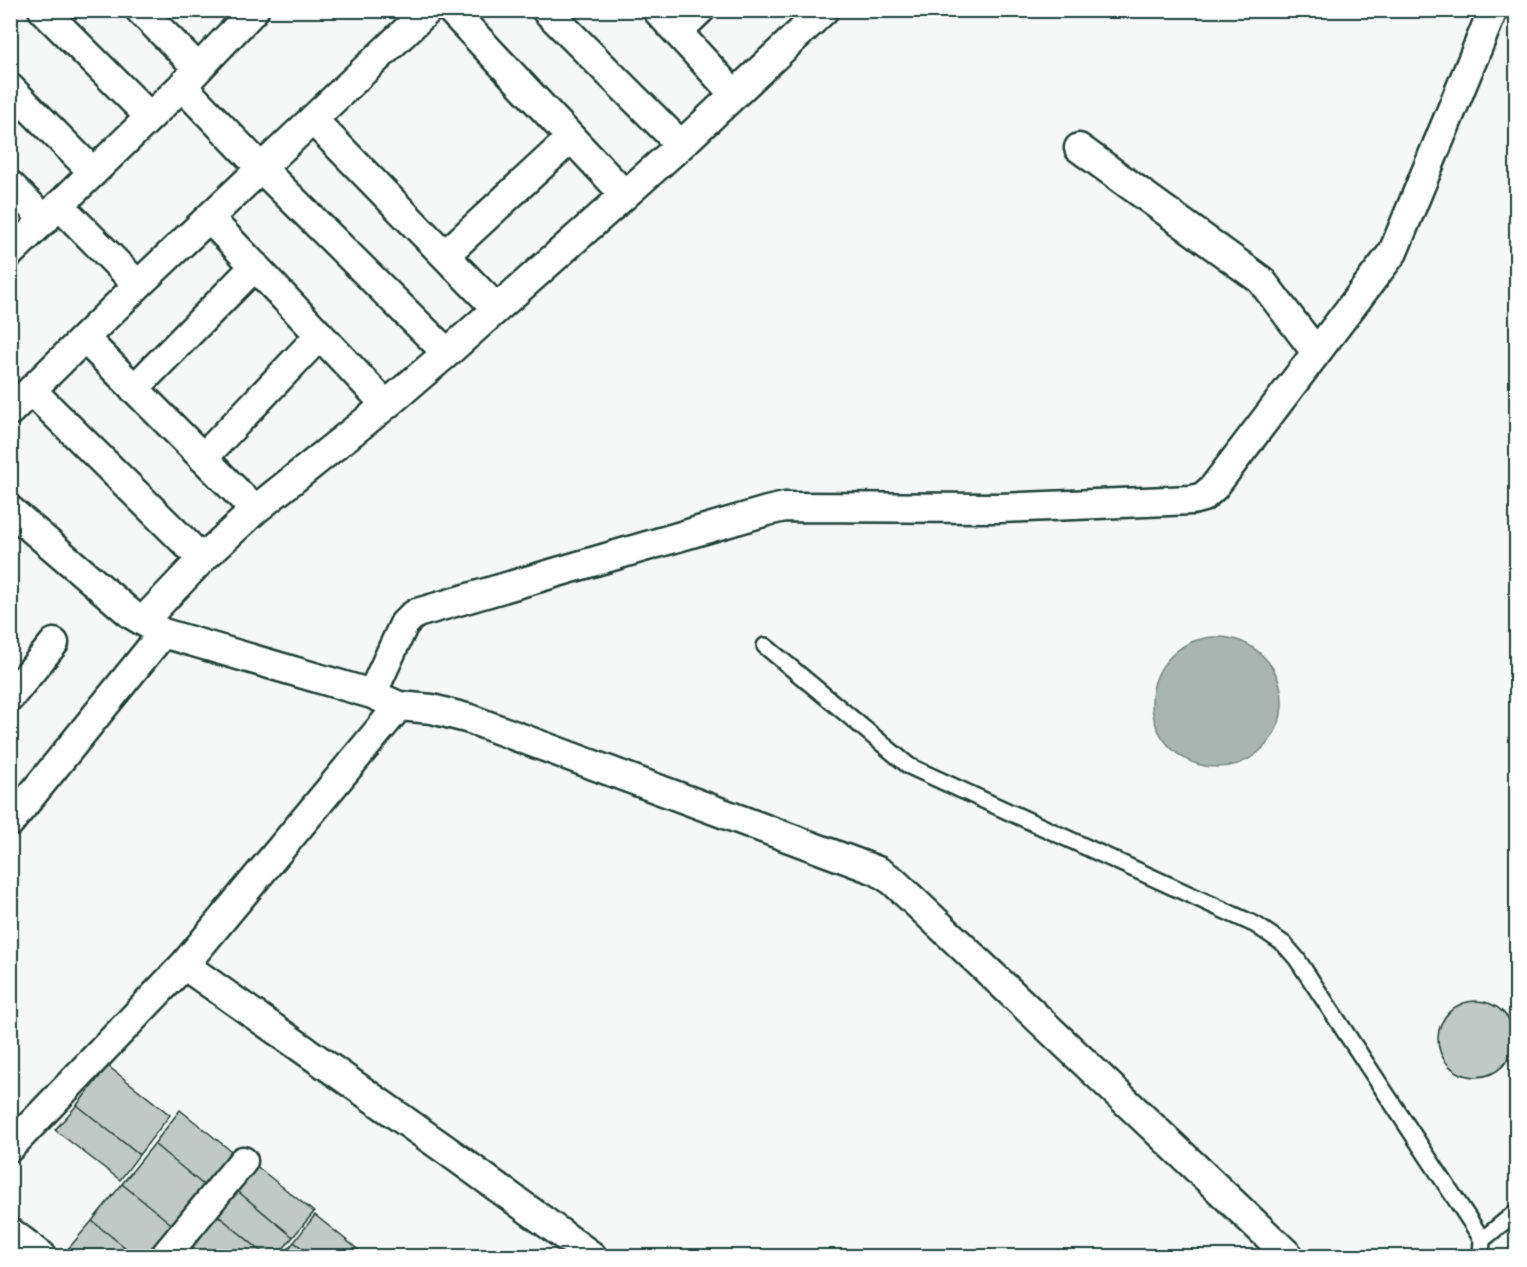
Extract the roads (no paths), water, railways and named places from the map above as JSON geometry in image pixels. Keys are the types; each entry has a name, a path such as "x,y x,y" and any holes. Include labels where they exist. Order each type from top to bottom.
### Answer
{"street":[{"path":"43,10 149,116"},
{"path":"140,10 262,169 447,353"},
{"path":"10,411 138,285 428,10"},
{"path":"451,10 625,195"},
{"path":"546,10 681,145"},
{"path":"657,10 734,94"},
{"path":"677,32 700,10"},
{"path":"13,815 202,559 255,510 447,353 681,145 824,10"},
{"path":"372,694 404,624 411,616 767,512 794,507 1000,508 1192,500 1203,497 1214,487 1393,252 1493,10"},
{"path":"10,254 190,77 248,12"},
{"path":"10,88 93,172"},
{"path":"313,120 446,254 496,308"},
{"path":"446,254 571,138"},
{"path":"1079,148 1261,280 1316,352"},
{"path":"10,185 52,213 138,285"},
{"path":"209,218 386,405"},
{"path":"134,389 255,266"},
{"path":"203,458 320,335"},
{"path":"85,339 255,510"},
{"path":"32,391 202,559"},
{"path":"10,510 131,614 153,627 372,694 399,706 432,709 470,718 878,871 893,881 1289,1257"},
{"path":"10,697 54,643"},
{"path":"10,1147 184,965 399,706"},
{"path":"184,965 450,1152 592,1257"},
{"path":"165,1257 243,1161"},
{"path":"10,1232 42,1257"}],"lane":[{"path":"765,646 909,766 1256,925 1284,944 1297,959 1482,1240 1481,1257"},
{"path":"1482,1240 1516,1212"}]}
